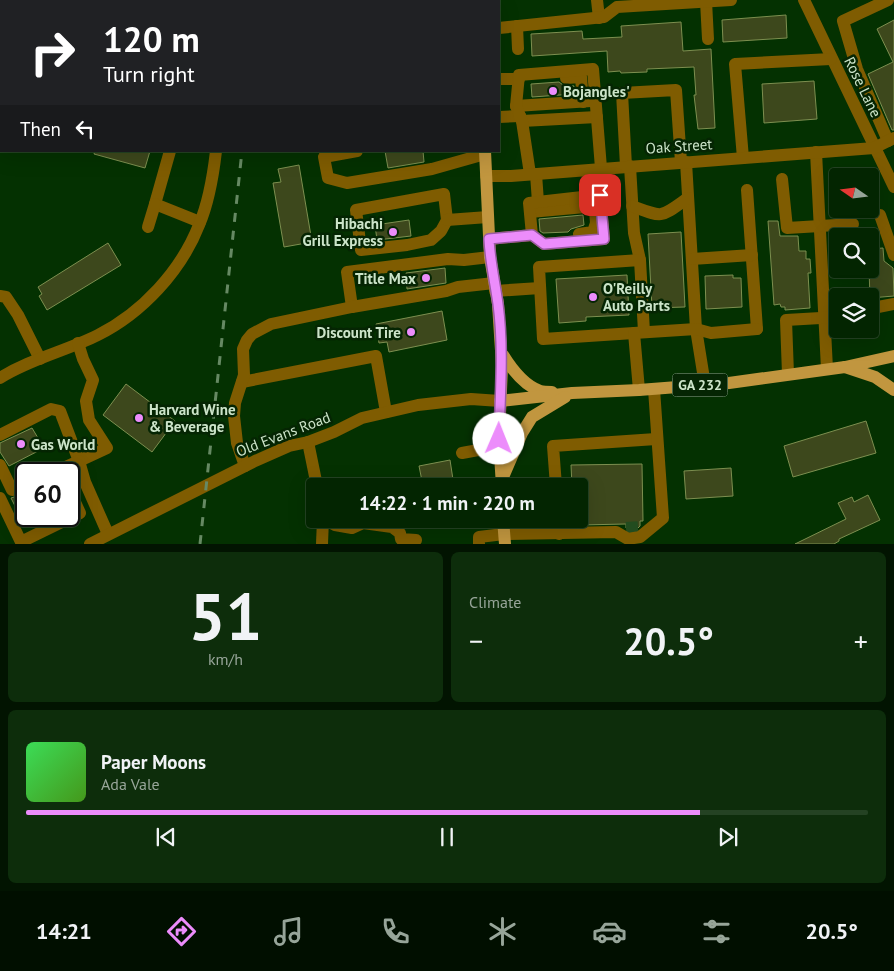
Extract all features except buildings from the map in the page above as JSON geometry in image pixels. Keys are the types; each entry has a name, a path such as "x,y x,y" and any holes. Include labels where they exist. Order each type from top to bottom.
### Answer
{"main road":[{"path":"485,153 490,257 495,287 502,366 500,401 502,478"},
{"path":"501,352 512,370 539,391 572,394"},
{"name":"GA 232","path":"500,401 705,385 845,367 894,356"},
{"path":"845,367 875,378 894,390"},
{"path":"504,478 522,433 532,417 572,394"}],"street":[{"path":"597,0 599,18"},
{"path":"500,28 599,18 604,17 617,7 730,0"},
{"name":"Rose Lane","path":"804,0 894,187"},
{"path":"874,148 891,139 857,69 843,21 888,0"},
{"path":"700,1 708,39"},
{"path":"517,26 518,49"},
{"path":"742,158 735,64 831,59"},
{"path":"500,80 593,69 589,101 597,117 601,168"},
{"path":"519,77 519,114 538,202"},
{"path":"0,86 0,91"},
{"path":"639,390 640,260 634,233 622,93 676,90 688,198 696,329 705,385"},
{"path":"500,117 589,101"},
{"path":"519,114 597,117"},
{"name":"Oak Street","path":"486,176 874,148"},
{"path":"148,227 170,152"},
{"path":"0,378 40,359 97,336 115,325 150,298 182,258 200,222 210,189 216,152"},
{"path":"352,152 324,157 328,178 346,183 432,169 485,153"},
{"path":"816,152 827,369"},
{"path":"782,179 787,228 853,224"},
{"path":"640,260 539,268 543,339 696,329 710,333 757,329 747,190"},
{"path":"444,194 447,220 441,231 431,240 407,245 361,250 356,210 444,194"},
{"path":"489,239 532,235 544,244 604,239 600,195 529,202 532,235"},
{"path":"632,206 659,216 668,213 688,198"},
{"path":"155,204 200,222"},
{"path":"530,212 585,207 595,211 596,224 593,232 559,236 549,243"},
{"path":"880,216 892,241 894,255"},
{"path":"447,220 488,217"},
{"path":"692,259 752,255"},
{"path":"352,307 347,272 448,259 464,260 490,257"},
{"path":"245,466 237,443 234,416 235,403 244,375 243,349 252,334 271,324 352,307 446,291 458,287 540,288"},
{"path":"0,296 6,297 18,315 40,359"},
{"path":"879,307 894,304"},
{"path":"788,374 786,320 829,318"},
{"path":"78,343 93,380 86,401 89,420 107,448 79,461"},
{"path":"242,382 376,356 386,412"},
{"path":"479,544 479,537 504,538 559,534 640,537 646,527 662,518 654,389"},
{"name":"Old Evans Road","path":"90,544 245,466 289,446 308,442 334,432 362,418 418,405 471,399 500,401"},
{"path":"0,435 51,409 60,411 85,482 108,534"},
{"path":"555,478 553,446 656,439"},
{"path":"308,442 315,478"},
{"path":"462,453 500,446"},
{"path":"0,465 12,490"},
{"path":"15,489 0,497 21,542 52,527"},
{"path":"322,544 323,528"},
{"path":"393,528 400,533 401,539 416,540"},
{"path":"559,528 559,534"}],"tunnel":[{"path":"626,528 641,527"}],"railway":[{"path":"200,544 242,152"}],"place":[{"name":"Bojangles'","path":"553,91"},
{"name":"Hibachi Grill Express","path":"393,232"},
{"name":"Title Max","path":"426,278"},
{"name":"O'Reilly Auto Parts","path":"593,297"},
{"name":"Discount Tire","path":"411,332"},
{"name":"Harvard Wine & Beverage","path":"139,418"},
{"name":"Gas World","path":"21,444"}],"route":[{"path":"499,439 502,366 498,304 489,239 532,235 544,244 604,239 600,195"}]}
